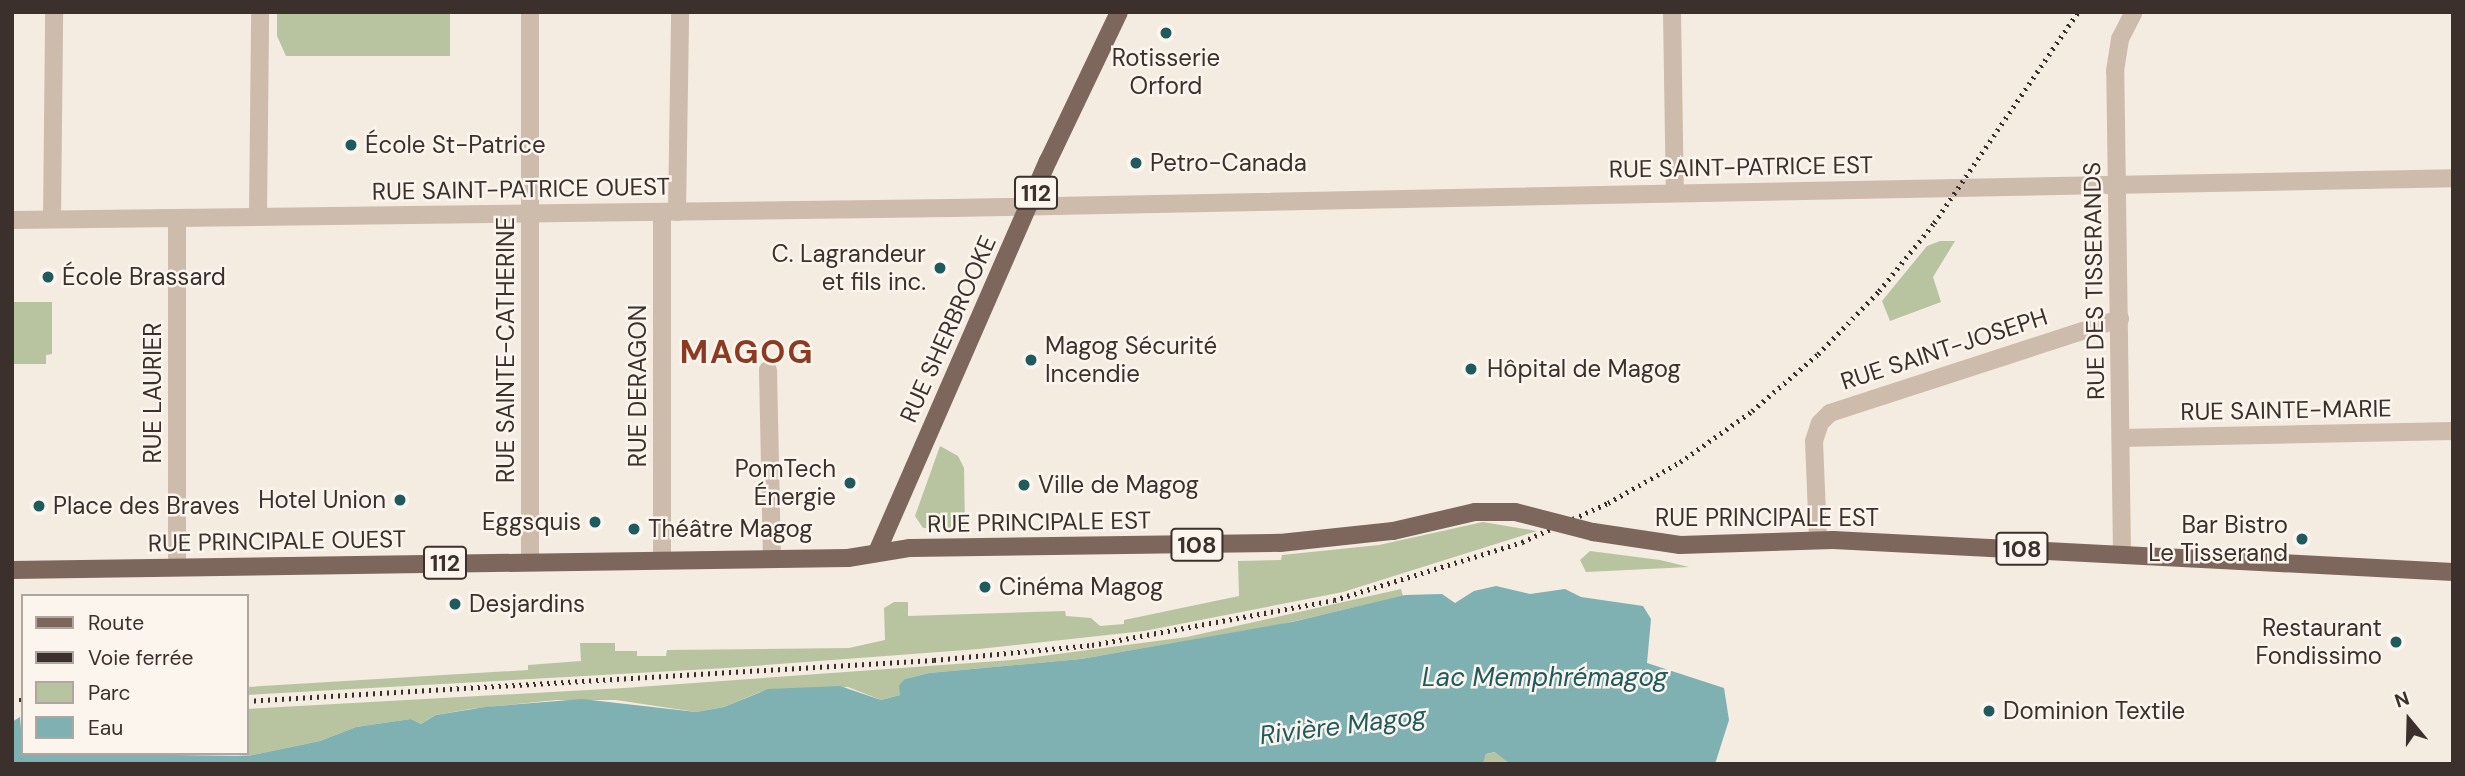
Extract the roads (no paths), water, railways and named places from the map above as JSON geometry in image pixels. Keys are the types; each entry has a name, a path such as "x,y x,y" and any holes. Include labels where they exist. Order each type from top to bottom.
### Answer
{"main road":[{"name":"RUE SHERBROOKE","path":"877,552 1119,12"},
{"name":"RUE PRINCIPALE EST","path":"877,552 1292,542 1393,531 1475,512 1515,512 1593,532 1680,545 1818,540 2453,572"},
{"name":"RUE PRINCIPALE OUEST","path":"12,570 848,558 877,552"}],"street":[{"path":"52,219 54,12"},
{"path":"258,216 260,12"},
{"name":"RUE SAINTE-CATHERINE","path":"530,12 530,562"},
{"name":"RUE DERAGON","path":"662,560 670,212 680,12"},
{"path":"1672,12 1675,193"},
{"name":"RUE DES TISSERANDS","path":"2122,554 2116,60 2120,39 2134,12"},
{"name":"RUE SAINT-PATRICE EST","path":"1030,206 2453,178"},
{"name":"RUE SAINT-PATRICE OUEST","path":"12,220 1030,206"},
{"name":"RUE LAURIER","path":"177,218 177,567"},
{"name":"RUE SAINT-JOSEPH","path":"1818,540 1814,441 1820,423 1830,413 2120,319"},
{"path":"768,370 772,559"},
{"name":"RUE SAINTE-MARIE","path":"2120,438 2453,431"}],"water":[{"name":"Lac Memphrémagog","path":"1496,586 1530,594 1565,589 1581,597 1643,606 1651,619 1647,663 1724,688 1729,720 1715,764 1510,764 1495,752 1486,754 1483,764 12,764 12,722 20,717 21,755 248,756 320,741 356,727 411,719 421,724 436,715 485,707 582,699 696,712 724,707 768,689 840,686 881,700 900,695 899,685 905,679 929,673 1081,659 1292,622 1405,595 1442,594 1455,603 1474,591"}],"railway":[{"path":"248,701 934,660 1092,645 1334,600 1522,542 1608,503 1680,462 1752,411 1818,354 1879,291 1934,223 2078,12"},
{"path":"12,700 21,700"}],"place":[{"name":"Rotisserie Orford","path":"1166,33"},
{"name":"École St-Patrice","path":"351,145"},
{"name":"Petro-Canada","path":"1136,163"},
{"name":"C. Lagrandeur et fils inc.","path":"940,268"},
{"name":"École Brassard","path":"48,277"},
{"name":"Magog Sécurité Incendie","path":"1031,360"},
{"name":"Hôpital de Magog","path":"1471,369"},
{"name":"PomTech Énergie","path":"850,483"},
{"name":"Ville de Magog","path":"1024,485"},
{"name":"Hotel Union","path":"400,500"},
{"name":"Place des Braves","path":"39,506"},
{"name":"Eggsquis","path":"595,522"},
{"name":"Théâtre Magog","path":"634,529"},
{"name":"Bar Bistro Le Tisserand","path":"2302,539"},
{"name":"Cinéma Magog","path":"985,587"},
{"name":"Desjardins","path":"455,604"},
{"name":"Restaurant Fondissimo","path":"2396,642"},
{"name":"Dominion Textile","path":"1989,711"}],"district":[{"name":"MAGOG","path":"747,352"}],"water label":[{"name":"Rivière Magog","path":"1343,726"}]}
